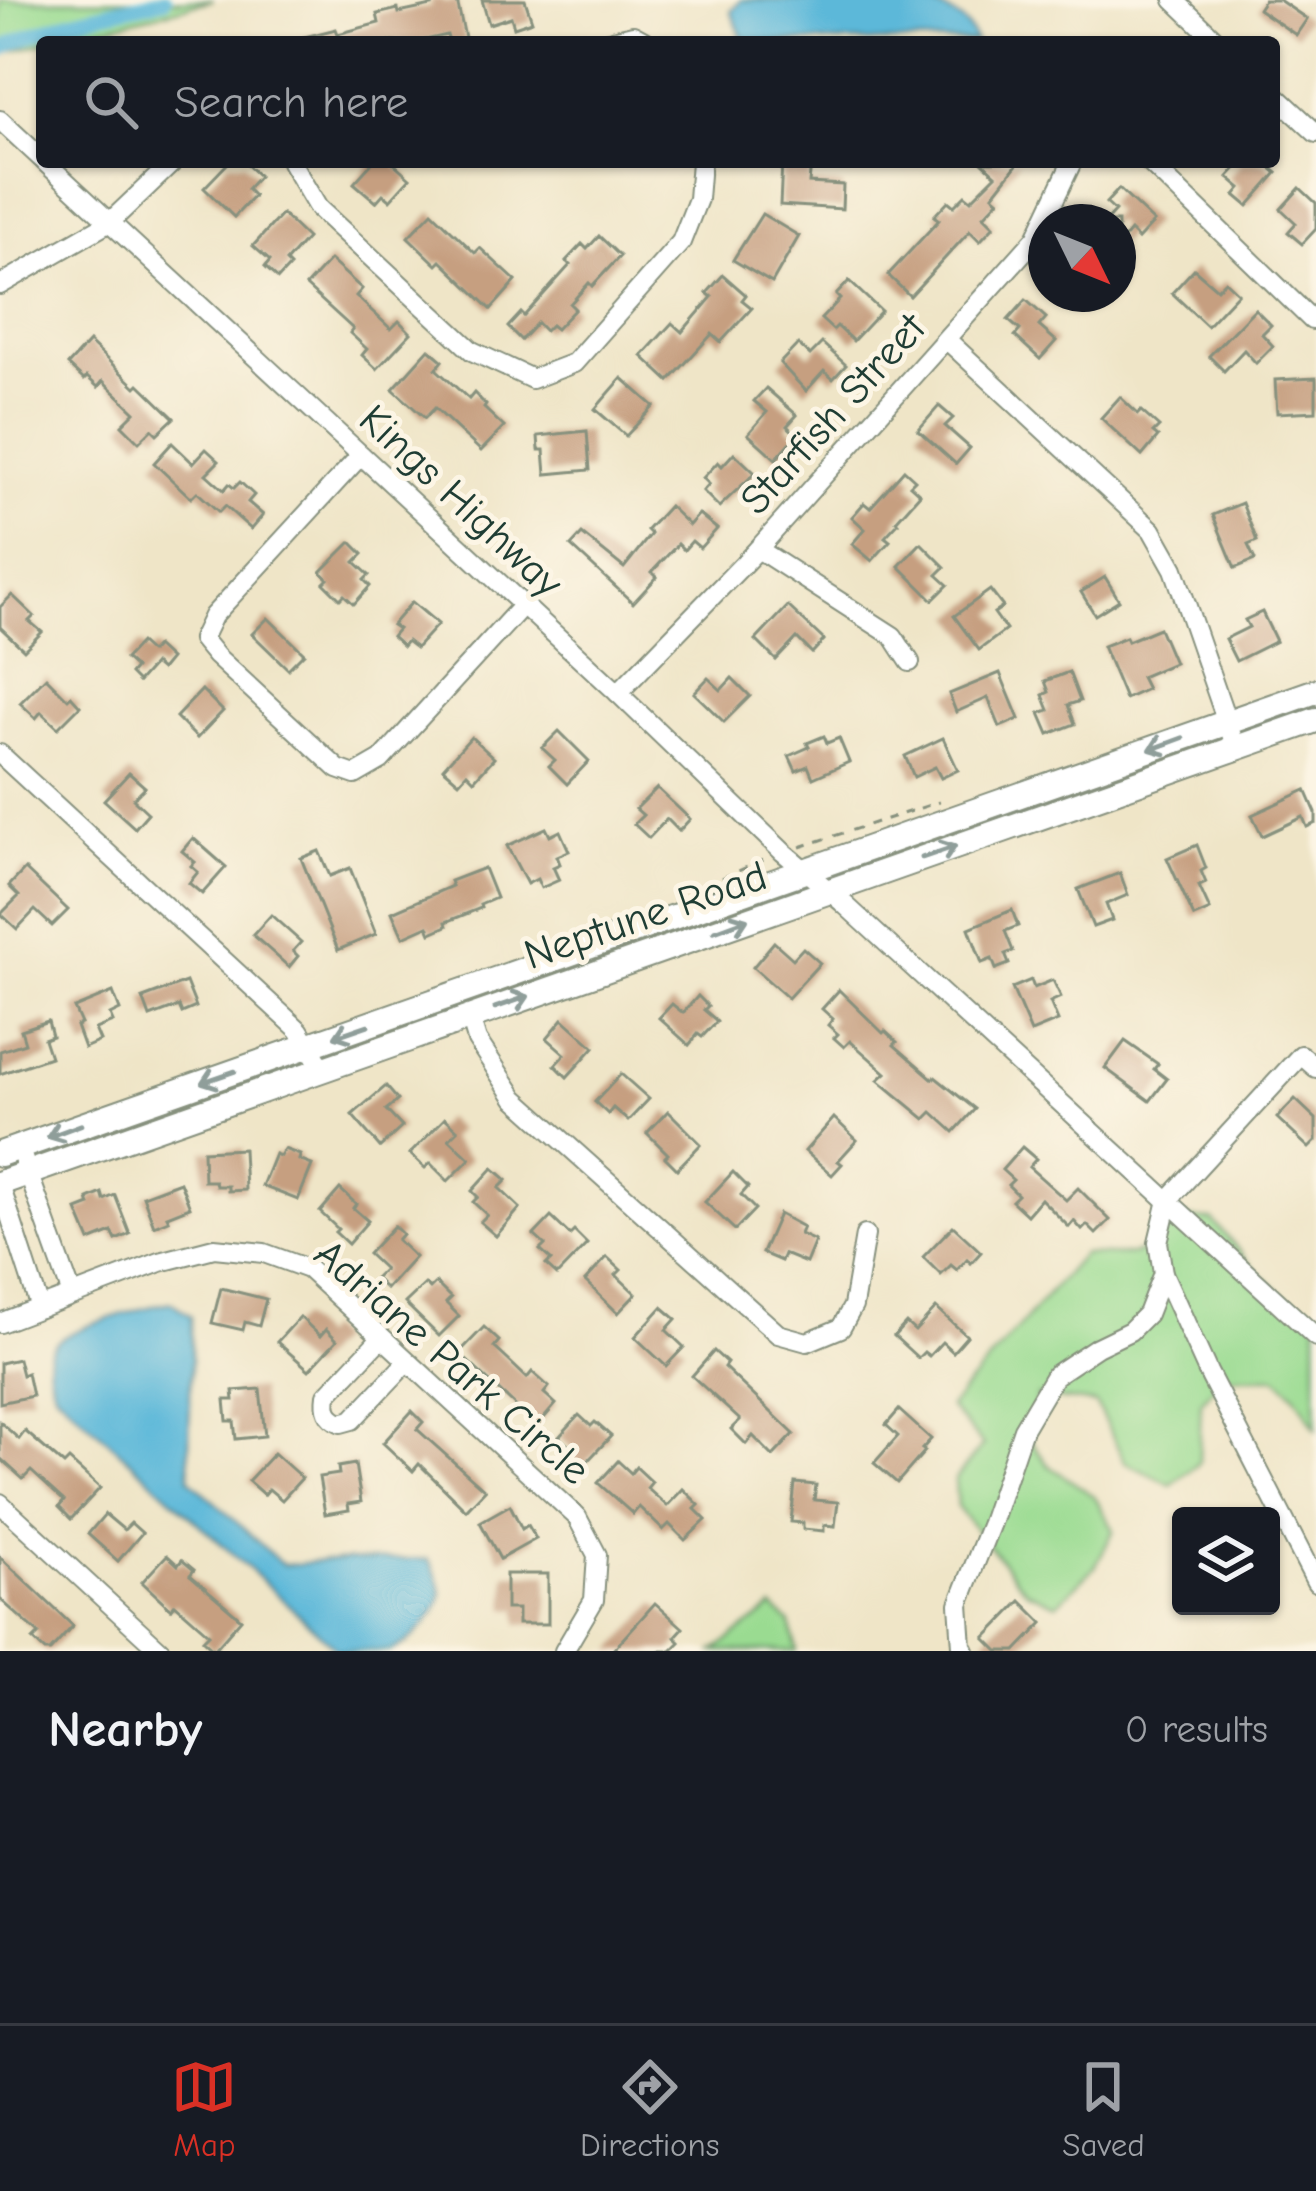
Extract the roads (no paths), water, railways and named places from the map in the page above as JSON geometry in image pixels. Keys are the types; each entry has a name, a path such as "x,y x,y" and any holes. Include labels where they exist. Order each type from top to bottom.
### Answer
{"main road":[{"name":"Neptune Road","path":"10,1150 1316,691"},
{"name":"Neptune Road","path":"0,1184 1316,720"}],"street":[{"path":"1174,0 1211,36"},
{"path":"1280,100 1316,134"},
{"name":"Kings Highway","path":"0,120 36,154"},
{"name":"Kings Highway","path":"52,168 804,870 1316,1337"},
{"path":"0,285 110,222 167,168"},
{"path":"295,168 318,208 472,351 532,379 574,363 681,242 698,199 701,168"},
{"name":"Starfish Street","path":"618,692 758,549 1036,238 1069,168"},
{"path":"1155,168 1312,320"},
{"path":"947,340 1153,530 1174,568 1236,748"},
{"path":"361,455 213,616 202,639 338,770 355,775 381,760 523,605"},
{"path":"758,549 893,636 910,662"},
{"path":"0,754 299,1030 322,1068"},
{"path":"470,1017 477,1040 515,1098 778,1334 807,1342 841,1328 853,1306 866,1235"},
{"path":"1309,1061 1168,1200 1158,1242 1163,1273 1208,1372 1316,1582"},
{"path":"10,1150 27,1173 72,1295"},
{"path":"0,1184 40,1308"},
{"name":"Adriane Park Circle","path":"0,1323 160,1262 214,1248 264,1253 308,1269 577,1516 597,1555 594,1600 564,1651"},
{"path":"965,1651 959,1604 1023,1429 1054,1376 1130,1331 1147,1314 1163,1273"},
{"path":"381,1339 327,1395 327,1413 333,1420 341,1424 352,1420 406,1362"},
{"path":"0,1503 161,1651"}],"water":[{"path":"741,0 912,0 952,14 972,36 741,36 731,11"},
{"path":"171,1302 191,1316 190,1479 283,1565 428,1559 441,1588 439,1603 403,1645 389,1651 339,1651 54,1391 49,1355 62,1338"}],"waterway":[{"path":"0,50 59,25 164,0"}]}
